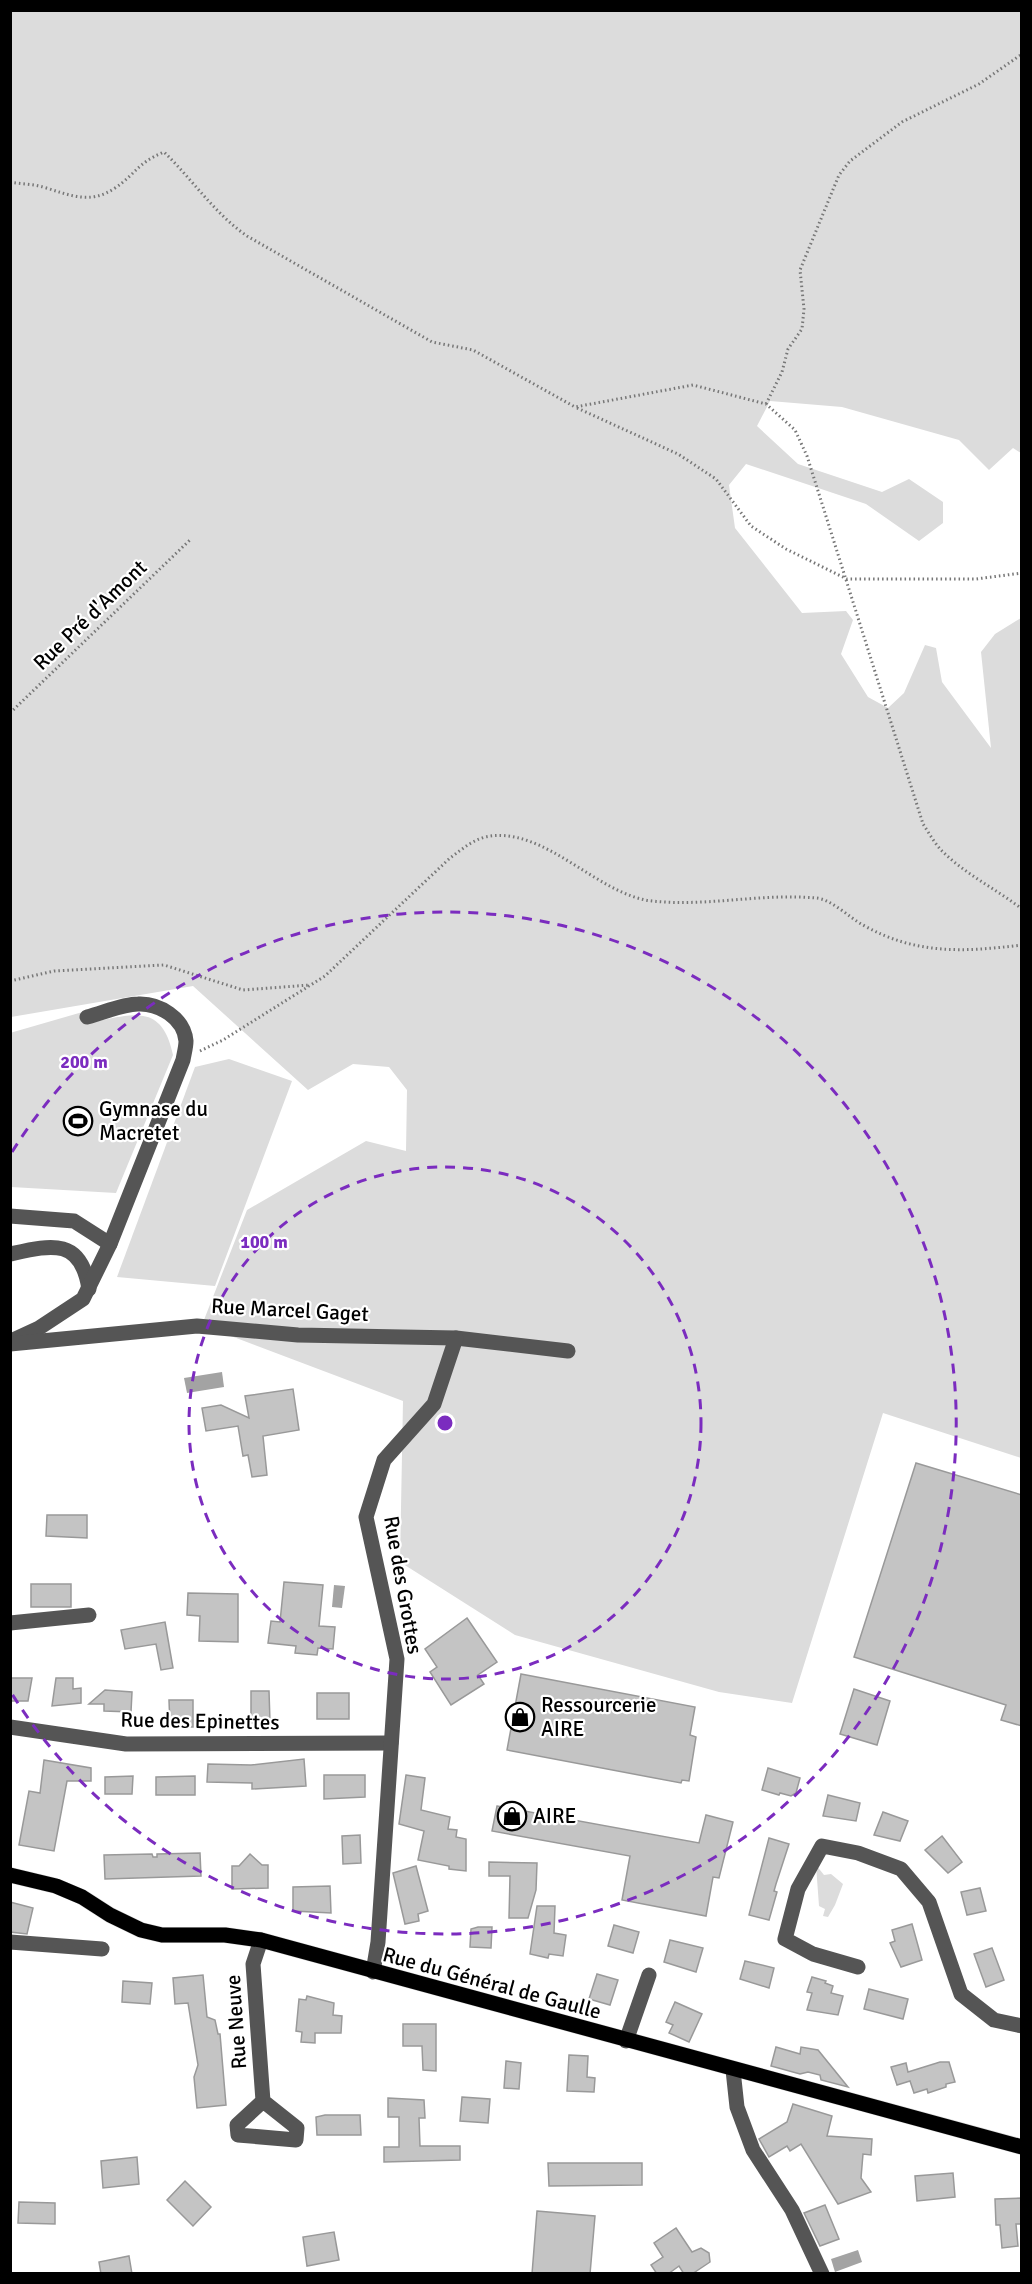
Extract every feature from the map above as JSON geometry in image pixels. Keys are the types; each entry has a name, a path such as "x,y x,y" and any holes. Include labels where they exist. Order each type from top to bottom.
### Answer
{"main road":[{"name":"Rue du Général de Gaulle","path":"10,1875 56,1886 82,1897 110,1915 141,1930 162,1935 225,1935 261,1940 1022,2147"}],"street":[{"path":"10,1343 72,1308 83,1299 110,1244 183,1060 186,1042 182,1026 168,1012 153,1006 137,1004 87,1017"},
{"path":"10,1216 74,1221 110,1244"},
{"path":"10,1254 46,1246 61,1246 75,1255 86,1271 89,1289"},
{"name":"Rue Marcel Gaget","path":"10,1343 196,1326 298,1335 456,1338 568,1351"},
{"name":"Rue des Grottes","path":"373,1972 378,1942 397,1659 366,1517 384,1460 434,1404 456,1338"},
{"path":"10,1623 89,1616"},
{"name":"Rue des Epinettes","path":"10,1727 126,1743 391,1743"},
{"path":"858,1967 813,1954 785,1940 798,1889 822,1846 858,1853 901,1869 929,1902 961,1995 994,2020 1022,2026"},
{"name":"Rue Neuve","path":"261,1940 253,1964 263,2101"},
{"path":"10,1942 102,1949"},
{"path":"626,2041 648,1975"},
{"path":"733,2070 737,2108 753,2150 792,2210 822,2274"}],"path":[{"path":"766,404 782,372 788,349 802,329 804,309 800,270 839,175 850,161 902,122 979,84 1022,54"},
{"path":"10,182 41,187 75,198 98,197 116,188 145,160 164,152 229,224 247,236 432,342 473,350 575,407 678,454 716,479 751,526 786,549 848,579 976,579 1022,573"},
{"path":"575,407 693,385 766,404 795,430 807,456 848,579 924,824 940,850 960,867 996,888 1022,909"},
{"name":"Rue Pré d'Amont","path":"10,713 191,539"},
{"path":"183,1060 223,1040 325,976 450,858 469,844 486,837 515,838 538,846 612,886 651,901 819,898 864,926 911,946 970,951 1022,945"},
{"path":"10,981 54,971 164,965 243,990 312,985"}],"shaded area":[{"path":"11,11 1021,11 1021,453 1013,448 989,470 959,440 842,407 770,401 757,426 798,464 882,492 909,479 943,502 943,523 919,541 866,504 746,464 729,485 735,528 802,613 846,611 853,620 841,654 868,697 888,708 904,693 925,645 936,648 942,682 991,748 981,652 995,634 1021,618 1021,1458 883,1413 792,1703 719,1692 515,1635 400,1562 403,1401 202,1325 247,1210 366,1141 406,1151 407,1090 389,1067 353,1064 308,1090 193,986 11,1017"},
{"name":"Gymnase du Macretet","path":"86,1011 89,1023 131,1015 152,1019 161,1026 168,1038 173,1055 116,1193 11,1187 10,1033"},
{"path":"229,1059 292,1081 215,1286 117,1277 195,1067"},
{"path":"222,1372 224,1387 187,1393 184,1378"},
{"path":"334,1585 345,1586 342,1608 332,1607"},
{"path":"816,1865 824,1875 831,1874 843,1884 828,1917 823,1916 825,1909 819,1906"},
{"path":"858,2250 862,2262 835,2272 831,2259"}],"building":[{"path":"293,1389 299,1430 263,1436 267,1475 252,1477 248,1455 243,1456 238,1426 206,1431 202,1408 221,1405 249,1418 245,1396"},
{"path":"916,1463 1022,1495 1022,1726 1001,1720 1006,1705 854,1657"},
{"path":"47,1515 87,1515 87,1538 46,1536"},
{"path":"284,1582 323,1585 319,1626 335,1627 333,1649 318,1648 317,1655 295,1653 296,1646 268,1643 271,1621 280,1622"},
{"path":"31,1584 71,1584 71,1607 31,1607"},
{"path":"188,1593 238,1594 238,1642 199,1641 200,1616 187,1615"},
{"path":"467,1618 497,1662 478,1675 484,1684 451,1705 430,1672 437,1667 425,1649"},
{"path":"165,1622 173,1668 161,1670 156,1644 125,1649 121,1630"},
{"path":"521,1674 695,1707 690,1735 696,1737 689,1781 682,1780 681,1783 507,1750"},
{"path":"10,1678 32,1678 28,1701 10,1701"},
{"path":"56,1678 73,1678 73,1689 81,1688 81,1703 52,1706"},
{"path":"854,1689 890,1701 877,1745 840,1734"},
{"path":"105,1690 132,1692 131,1712 104,1711 104,1704 89,1704"},
{"path":"251,1691 269,1691 270,1722 251,1723"},
{"path":"317,1693 349,1693 349,1719 317,1719"},
{"path":"169,1700 193,1700 193,1727 170,1727"},
{"path":"304,1759 306,1786 252,1789 252,1783 207,1782 208,1764 251,1765"},
{"path":"44,1760 91,1768 91,1781 67,1781 54,1851 19,1845 29,1791 40,1793"},
{"path":"768,1768 800,1778 796,1793 791,1796 780,1793 779,1795 762,1790"},
{"path":"324,1775 365,1775 365,1797 324,1799"},
{"path":"406,1775 425,1778 421,1810 450,1817 448,1829 457,1830 456,1837 466,1839 466,1871 449,1869 449,1866 418,1860 424,1831 399,1824"},
{"path":"133,1776 132,1794 105,1794 105,1777"},
{"path":"195,1776 195,1795 156,1795 156,1777"},
{"path":"828,1795 860,1803 856,1821 823,1816"},
{"path":"497,1806 699,1843 706,1815 733,1822 719,1878 713,1877 706,1916 622,1900 630,1856 492,1831"},
{"path":"883,1812 908,1821 900,1841 874,1835"},
{"path":"360,1835 361,1863 343,1864 342,1836"},
{"path":"942,1836 962,1862 948,1873 925,1850"},
{"path":"769,1838 789,1844 774,1891 777,1892 769,1920 749,1915"},
{"path":"200,1853 201,1876 105,1879 104,1855 152,1854 153,1857 157,1857 157,1854"},
{"path":"250,1854 262,1865 268,1865 268,1888 232,1889 232,1866 239,1866"},
{"path":"489,1862 537,1863 536,1890 528,1918 509,1918 510,1876 489,1876"},
{"path":"416,1866 428,1911 418,1914 419,1921 405,1924 393,1873"},
{"path":"330,1886 331,1913 293,1911 293,1887"},
{"path":"980,1888 986,1911 967,1915 961,1892"},
{"path":"10,1902 33,1908 27,1934 10,1932"},
{"path":"537,1906 555,1906 554,1933 566,1935 563,1956 549,1954 548,1958 530,1954"},
{"path":"912,1924 922,1960 901,1967 890,1943 895,1941 892,1930"},
{"path":"614,1925 639,1932 633,1953 608,1946"},
{"path":"492,1927 491,1948 470,1947 471,1929"},
{"path":"670,1940 703,1948 696,1972 664,1962"},
{"path":"992,1948 1004,1980 986,1987 974,1954"},
{"path":"745,1961 774,1968 769,1988 740,1979"},
{"path":"597,1974 618,1980 610,2005 589,1999"},
{"path":"203,1975 207,2017 215,2020 218,2034 220,2034 226,2105 197,2108 194,2077 198,2065 188,2003 175,2004 173,1978"},
{"path":"812,1977 826,1981 825,1983 833,1986 831,1993 843,1996 838,2015 807,2010 812,1993 807,1992"},
{"path":"123,1981 152,1983 150,2004 122,2002"},
{"path":"869,1989 908,1999 903,2019 864,2009"},
{"path":"307,1996 334,2003 333,2015 342,2016 341,2033 315,2033 315,2043 301,2042 302,2032 296,2031 299,1999 306,2000"},
{"path":"675,2002 702,2014 689,2042 669,2033 673,2025 666,2022"},
{"path":"403,2024 436,2024 436,2071 423,2070 422,2046 403,2046"},
{"path":"776,2047 800,2054 801,2047 818,2050 848,2087 821,2080 820,2075 808,2072 800,2074 771,2066"},
{"path":"569,2055 588,2056 587,2077 595,2078 594,2092 567,2091"},
{"path":"506,2061 521,2063 519,2089 504,2088"},
{"path":"940,2062 949,2062 955,2082 928,2093 927,2089 914,2093 910,2081 897,2085 891,2067 906,2063 908,2072"},
{"path":"462,2097 490,2099 488,2123 460,2121"},
{"path":"388,2098 424,2100 425,2118 419,2118 420,2146 460,2146 460,2160 384,2162 384,2147 399,2147 399,2117 388,2117"},
{"path":"793,2104 832,2116 827,2136 872,2139 871,2155 863,2154 861,2178 871,2192 838,2204 801,2144 790,2151 787,2146 769,2157 759,2139 787,2122"},
{"path":"360,2115 361,2135 317,2135 316,2117"},
{"path":"137,2157 139,2184 103,2188 101,2161"},
{"path":"548,2163 642,2163 642,2185 549,2186"},
{"path":"953,2173 955,2197 917,2201 915,2176"},
{"path":"185,2181 211,2207 193,2226 167,2200"},
{"path":"1022,2198 1022,2224 1016,2224 1018,2246 1002,2248 1000,2225 996,2225 995,2199"},
{"path":"19,2202 55,2203 55,2224 18,2223"},
{"path":"825,2205 839,2239 820,2246 804,2213"},
{"path":"537,2211 595,2216 590,2274 532,2274"},
{"path":"676,2228 692,2252 701,2248 709,2253 710,2262 692,2274 684,2274 679,2266 668,2274 657,2274 651,2265 663,2257 654,2243"},
{"path":"334,2232 339,2260 307,2266 303,2237"},
{"path":"129,2256 132,2274 101,2274 99,2262"}],"place":[{"name":"Gymnase du Macretet","path":"78,1121"},
{"name":"Ressourcerie AIRE","path":"520,1717"},
{"name":"AIRE","path":"512,1816"}]}
